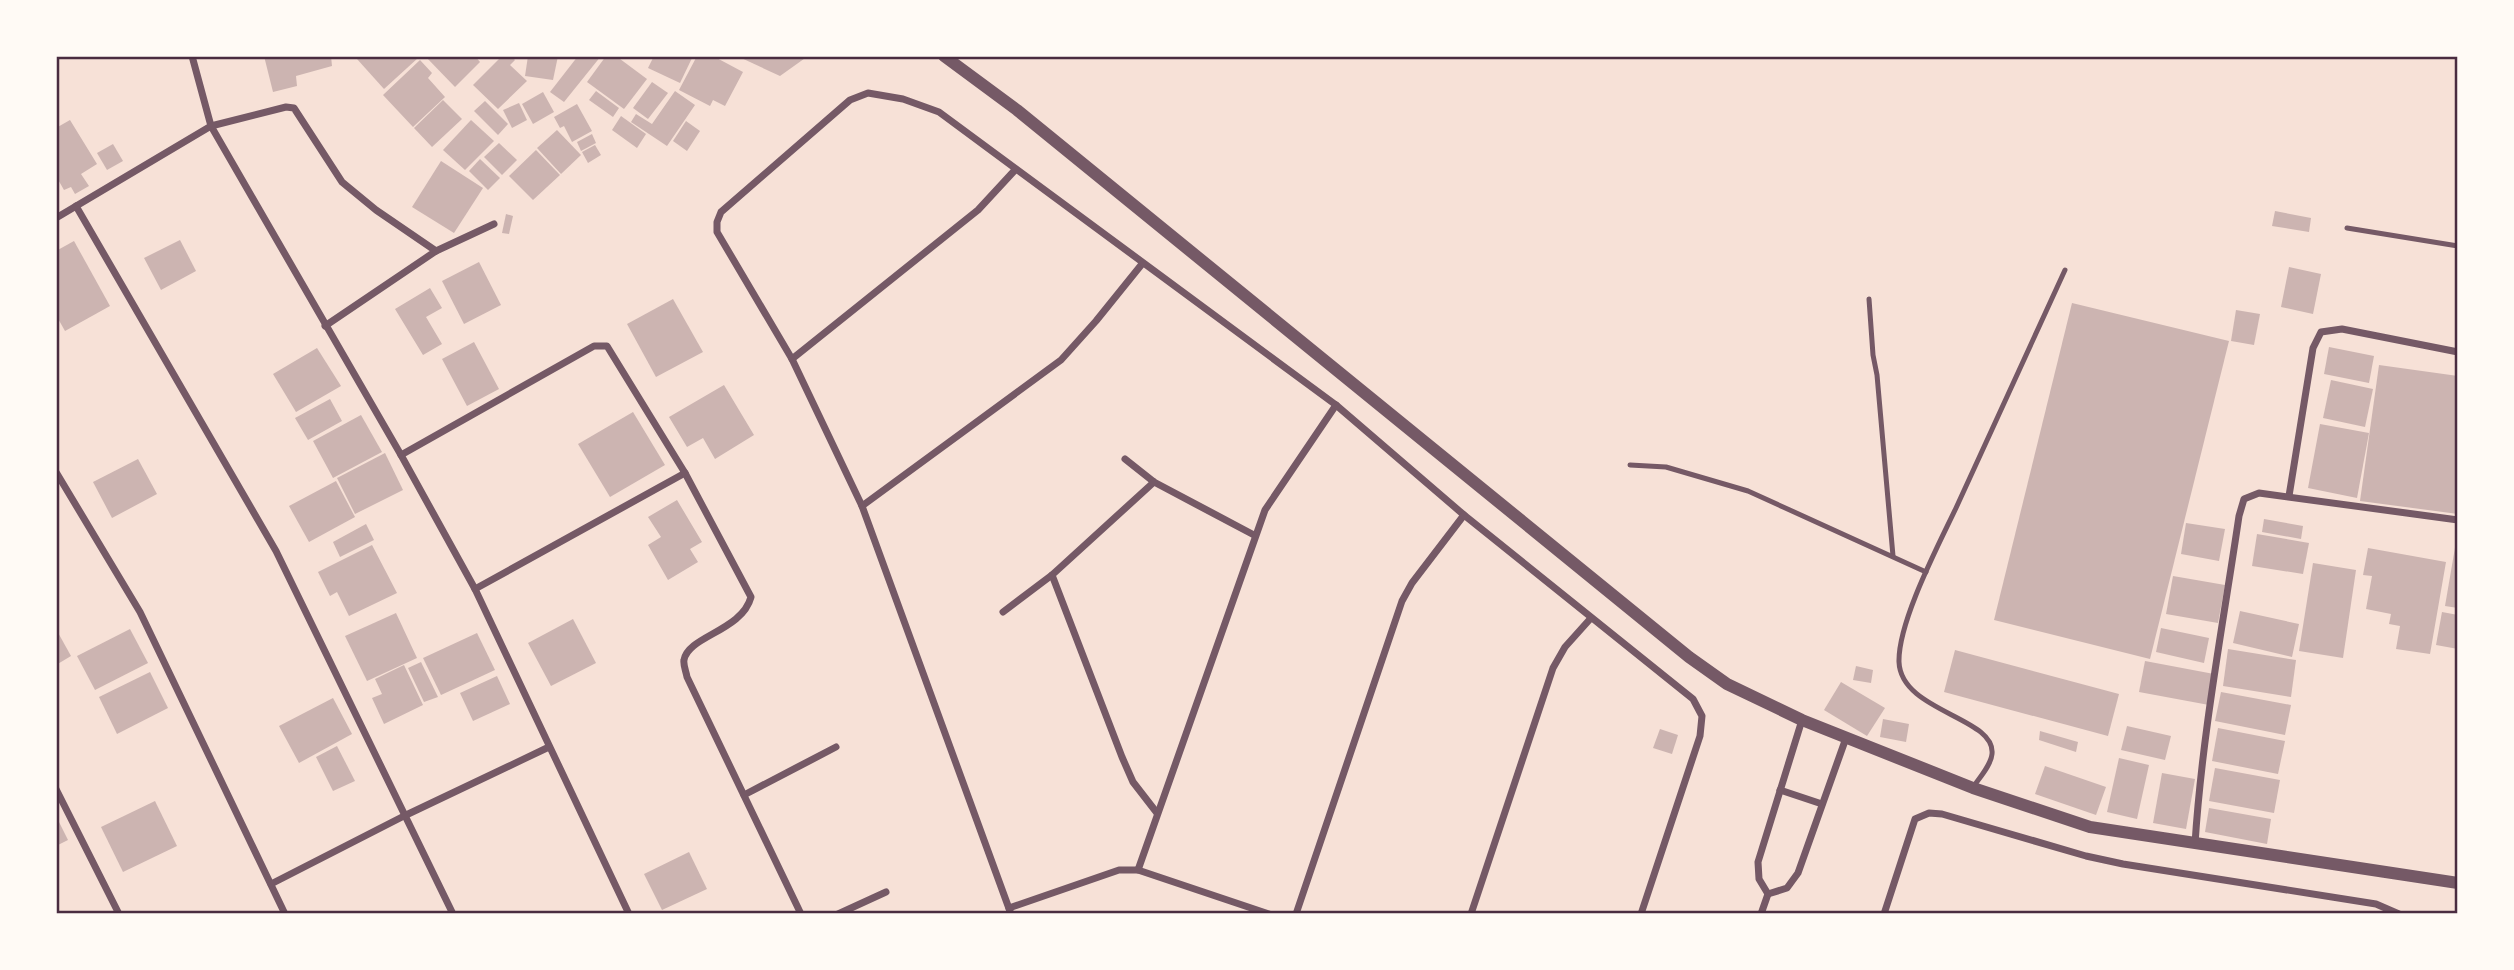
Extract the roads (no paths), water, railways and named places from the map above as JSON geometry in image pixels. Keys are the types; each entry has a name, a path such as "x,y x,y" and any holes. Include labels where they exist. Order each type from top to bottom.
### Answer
{"street":[{"path":"192,56 211,125 475,589 629,914"},
{"path":"944,56 1028,119 1689,657 1727,684 1802,720 1973,788 2091,827 2458,883"},
{"path":"1269,914 1138,870 1119,870 1010,911 862,506 792,359 717,232 721,212 850,100 868,93 903,99 939,112 1336,405 1464,515 1693,699 1702,716 1700,736 1641,914"},
{"path":"56,218 211,125 286,107 294,108 342,182 376,211 436,251"},
{"path":"792,359 978,210 1015,170"},
{"path":"76,206 276,551 453,914"},
{"path":"325,326 436,251 494,224"},
{"path":"862,506 1061,360 1142,264"},
{"path":"2289,496 2313,348 2321,332 2342,329 2458,352"},
{"path":"401,455 594,346 607,346 685,473 751,597 743,615 688,650 683,662 687,677 801,914"},
{"path":"1138,870 1254,535 1265,510 1336,405"},
{"path":"1125,459 1154,481 1254,535"},
{"path":"56,472 140,612 285,914"},
{"path":"475,589 685,473"},
{"path":"1003,612 1052,575 1154,481"},
{"path":"2195,844 2198,798 2239,516 2244,499 2259,493 2458,520"},
{"path":"1296,914 1402,601 1412,583 1464,515"},
{"path":"1052,575 1133,782 1157,813"},
{"path":"1471,914 1553,668 1565,648 1591,618"},
{"path":"1768,894 1759,879 1758,862 1802,720"},
{"path":"1768,894 1787,888 1798,873 1846,738"},
{"path":"271,884 404,816 549,747"},
{"path":"744,795 836,747"},
{"path":"56,789 119,914"},
{"path":"1780,790 1822,804"},
{"path":"1884,914 1915,819 1929,813 1942,814 2086,856 2123,864 2376,904 2399,914"},
{"path":"838,914 886,892"},
{"path":"1761,914 1768,894"}],"lane":[{"path":"2347,228 2458,246"},
{"path":"1973,788 1990,761 1993,750 1985,736 1927,702 1905,685 1899,663 1904,631 1926,572 2065,271"},
{"path":"1869,299 1893,556"},
{"path":"1630,465 1666,467 1748,491 1926,572"}]}
